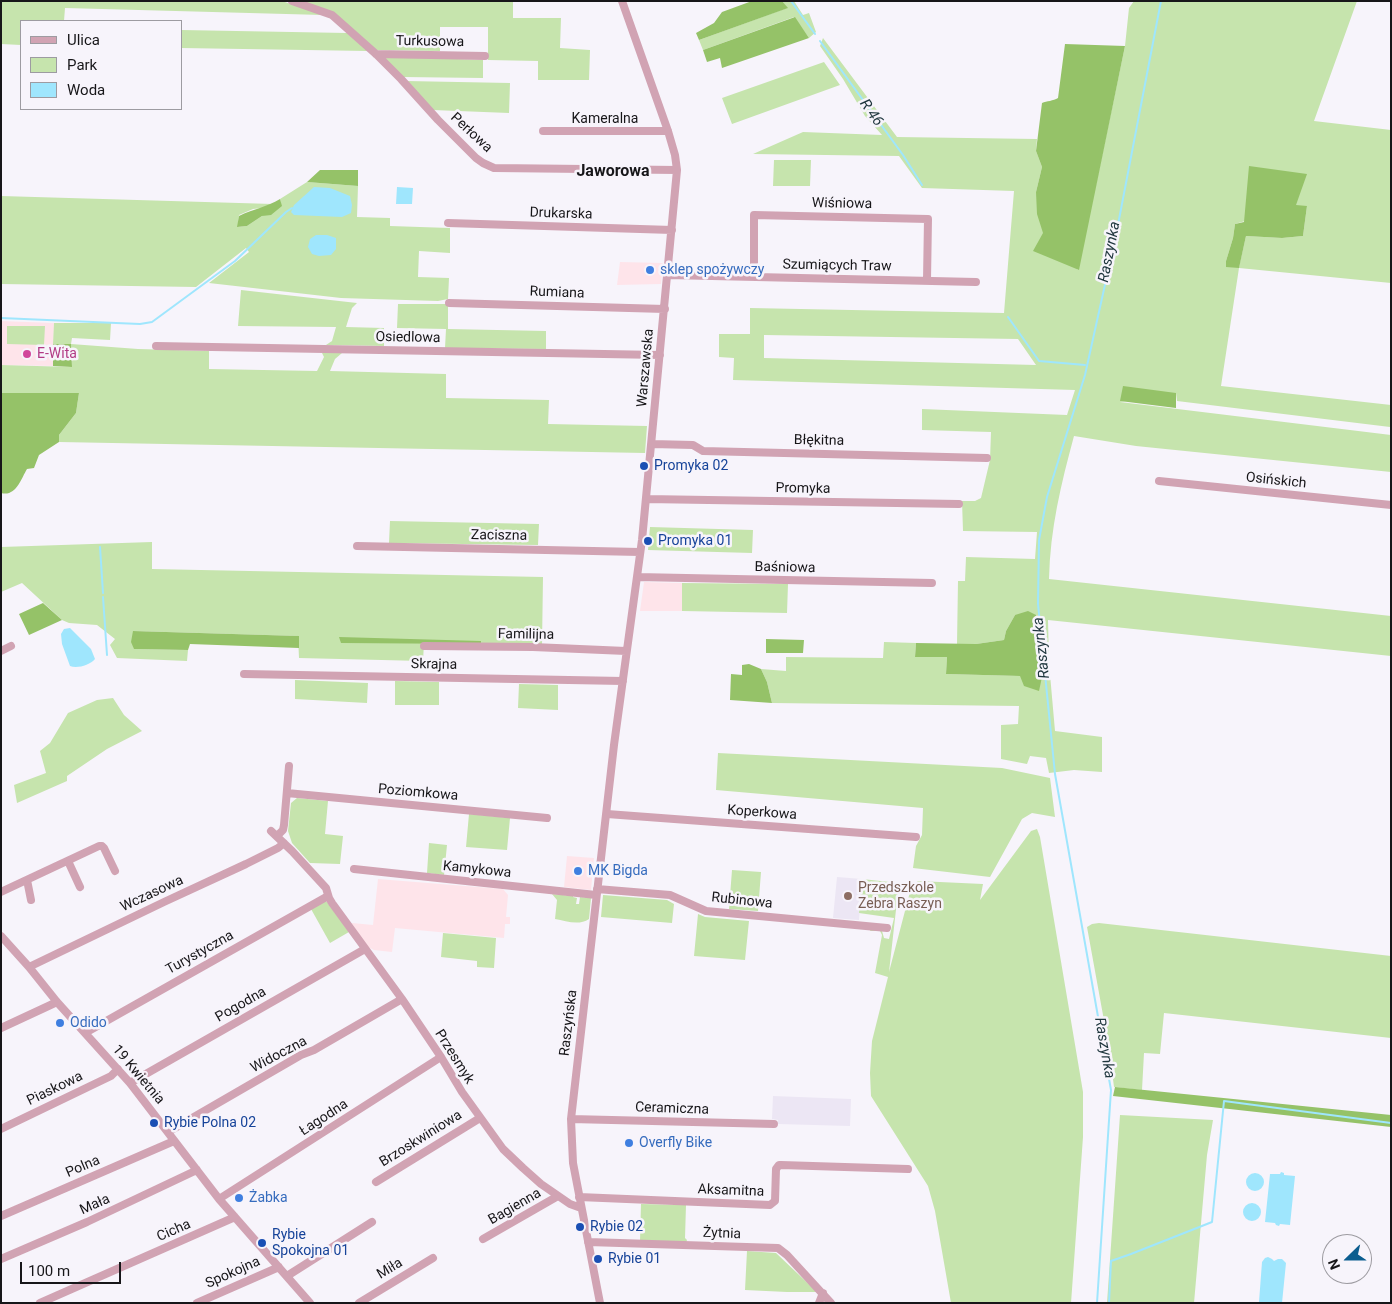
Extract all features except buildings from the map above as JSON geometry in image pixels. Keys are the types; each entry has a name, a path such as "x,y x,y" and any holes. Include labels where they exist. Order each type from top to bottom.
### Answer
{"street":[{"name":"Perłowa","path":"292,1 332,15 376,54 476,158 489,166 494,168 678,170"},
{"name":"Warszawska","path":"614,745 638,577 678,170 668,131 622,1"},
{"name":"Turkusowa","path":"376,54 485,56"},
{"name":"Kameralna","path":"543,131 668,131"},
{"name":"Wiśniowa","path":"754,277 754,215 928,218 927,280"},
{"name":"Drukarska","path":"448,224 672,230"},
{"name":"Szumiących Traw","path":"668,275 976,282"},
{"name":"Rumiana","path":"449,303 664,308"},
{"name":"Osiedlowa","path":"156,346 660,355"},
{"name":"Błękitna","path":"652,444 693,445 703,451 987,458"},
{"name":"Osińskich","path":"1159,481 1391,505"},
{"name":"Promyka","path":"646,499 959,504"},
{"name":"Zaciszna","path":"357,546 640,552"},
{"name":"Baśniowa","path":"638,577 932,583"},
{"path":"1,650 11,646"},
{"name":"Familijna","path":"424,646 626,651"},
{"name":"Skrajna","path":"244,674 623,682"},
{"name":"Raszyńska","path":"600,1303 573,1163 570,1119 614,745"},
{"path":"287,793 289,766"},
{"name":"Poziomkowa","path":"287,793 547,818"},
{"name":"Przesmyk","path":"287,793 283,828 274,833 326,888 332,903 402,999 462,1092 503,1148 523,1168 558,1196 570,1204 581,1208"},
{"name":"Koperkowa","path":"607,814 916,837"},
{"name":"Wczasowa","path":"29,967 246,864 284,843"},
{"path":"1,892 102,846 115,871"},
{"path":"68,861 80,887"},
{"name":"Kamykowa","path":"354,869 597,892"},
{"path":"27,880 32,900"},
{"name":"Rubinowa","path":"597,892 670,895 706,911 887,928"},
{"name":"Turystyczna","path":"85,1033 328,896"},
{"name":"19 Kwietnia","path":"1,936 130,1083 219,1199 310,1303"},
{"name":"Pogodna","path":"130,1083 365,949"},
{"name":"Widoczna","path":"168,1132 402,999"},
{"path":"1,1028 57,1002"},
{"name":"Łagodna","path":"219,1199 441,1057"},
{"name":"Piaskowa","path":"1,1129 111,1076 118,1069"},
{"name":"Brzoskwiniowa","path":"376,1182 480,1118"},
{"name":"Ceramiczna","path":"570,1119 774,1124"},
{"name":"Polna","path":"1,1216 174,1141"},
{"name":"Aksamitna","path":"579,1197 770,1204 775,1201 776,1169 779,1165 908,1169"},
{"name":"Mała","path":"1,1259 87,1222 197,1170"},
{"name":"Bagienna","path":"483,1239 558,1196"},
{"name":"Cicha","path":"40,1303 235,1217"},
{"path":"287,1276 372,1222"},
{"name":"Żytnia","path":"588,1242 778,1248 831,1303"},
{"name":"Miła","path":"359,1303 434,1258"},
{"name":"Spokojna","path":"197,1303 279,1267"},
{"path":"819,1303 823,1293"}],"shaded area":[{"path":"620,262 663,263 661,284 617,285"},
{"name":"E-Wita","path":"1,321 54,323 53,366 1,365"},
{"path":"644,582 682,583 682,611 640,611"},
{"path":"567,856 594,858 591,890 564,887"},
{"name":"Przedszkole Zebra Raszyn","path":"837,877 862,879 859,920 833,918"},
{"path":"378,879 503,889 508,895 506,917 510,917 510,924 505,924 504,938 395,928 392,952 374,950 366,946 352,923 373,925"},
{"path":"773,1096 851,1099 850,1126 778,1124 778,1120 772,1119"}],"green space":[{"path":"1,1 282,1 323,15 65,8 64,20 20,20 20,45 1,44"},
{"path":"302,1 513,1 513,18 561,18 560,48 590,50 589,80 538,80 538,61 488,60 488,27 440,27 440,51 374,50 358,35"},
{"path":"752,1 782,1 788,8 699,40 696,33 714,23 722,12"},
{"path":"782,1 794,1 803,15 809,13 816,32 809,38 794,17 703,50 699,40 787,8"},
{"path":"1134,1 1357,1 1314,121 1391,130 1391,283 1239,268 1221,386 1391,405 1390,427 1177,401 1176,393 1120,402 1391,435 1391,472 1136,446 1074,436 1057,507 1049,579 1391,616 1391,656 1048,620 1049,663 1055,731 1102,737 1102,772 1074,770 1049,773 1046,758 1030,756 1027,764 1001,759 1001,725 1018,724 1019,706 772,703 767,682 761,669 786,671 786,657 883,658 884,642 916,643 915,657 947,657 946,674 1020,676 1015,615 1006,631 1004,640 976,644 957,644 958,581 965,581 966,557 1035,559 1037,532 963,531 962,501 975,501 981,498 990,460 991,432 922,430 922,409 1067,415 1075,390 733,380 734,358 719,357 719,334 750,334 750,308 1004,313 1014,191 922,188 899,156 753,154 803,132 882,135 865,116 843,79 820,46 823,38 897,137 1037,139 1036,151 1042,167 1036,192 1078,270 1125,46 1129,8","holes":["1296,206 1307,206 1303,236 1282,238 1246,236 1239,267 1226,261 1235,224","764,335 1018,339 1036,365 764,358"]},
{"path":"795,17 809,38 722,68 720,58 707,62 703,50"},
{"path":"182,30 347,33 368,51 182,48"},
{"path":"1065,44 1125,46 1079,270 1033,251 1043,233 1037,214 1036,192 1042,167 1036,151 1042,103 1058,98"},
{"path":"380,56 483,60 483,78 403,77"},
{"path":"824,62 840,85 732,124 722,98"},
{"path":"406,81 510,83 509,113 433,110"},
{"path":"774,160 811,160 810,186 773,186"},
{"path":"1249,166 1307,174 1296,205 1307,206 1303,236 1282,238 1246,236 1239,268 1226,267 1235,224 1244,222"},
{"path":"320,170 358,170 358,186 307,182"},
{"path":"307,182 358,186 357,217 390,218 390,226 450,228 450,253 419,251 418,277 449,278 448,299 438,301 341,298 209,283 249,252 246,248 196,287 1,284 1,196 273,204 239,215 238,227 247,226 281,206 280,199"},
{"path":"280,199 282,206 271,215 262,216 247,226 237,227 239,216"},
{"path":"241,290 357,303 352,308 346,327 384,328 384,346 326,345 332,341 336,327 238,326"},
{"path":"398,304 448,304 448,329 546,331 546,349 445,348 446,329 397,328"},
{"path":"54,323 111,323 110,340 72,338 71,344 53,344"},
{"path":"7,326 45,326 44,345 7,344"},
{"path":"53,344 71,344 72,367 53,366"},
{"path":"71,344 138,349 209,351 209,369 317,371 324,357 322,353 342,353 335,359 330,371 446,374 446,398 549,400 548,424 647,426 645,453 59,442 59,435 76,413 79,393 1,393 1,365 72,367"},
{"path":"1123,386 1176,393 1176,408 1120,401"},
{"path":"1,393 79,393 76,413 59,435 59,442 39,455 34,468 27,469 14,490 6,494 1,493"},
{"path":"390,521 539,524 538,545 389,543"},
{"path":"650,527 753,530 752,553 648,550"},
{"path":"152,542 152,569 543,577 542,645 481,644 481,641 341,643 424,643 423,661 299,658 298,636 133,631 134,649 188,650 187,661 117,658 110,645 115,639 97,625 69,623 62,620 22,583 1,592 1,547"},
{"path":"682,583 788,584 787,613 682,611"},
{"path":"43,603 62,620 29,635 19,614"},
{"path":"1028,611 1036,615 1042,677 1039,691 1024,686 1020,676 946,674 947,657 915,657 916,643 976,644 1004,640 1006,631 1015,615"},
{"path":"133,631 299,636 299,648 190,644 188,650 134,649 131,642"},
{"path":"339,637 481,641 481,644 341,643"},
{"path":"766,639 804,640 803,653 766,653"},
{"path":"749,664 761,669 767,682 772,703 730,700 731,674 742,675 742,665"},
{"path":"295,680 368,683 367,703 295,699"},
{"path":"395,681 439,682 439,705 395,705"},
{"path":"519,684 558,685 558,710 518,708"},
{"path":"113,698 124,715 142,731 107,749 67,776 67,781 17,803 14,785 46,773 40,751 50,743 68,713 97,700"},
{"path":"718,753 1002,768 1050,778 1055,817 1032,813 1022,819 990,877 913,868 916,846 922,835 923,808 716,790"},
{"path":"297,798 328,801 325,834 343,836 340,864 310,863 292,843 288,831 291,803"},
{"path":"469,814 510,818 507,850 466,847"},
{"path":"1037,829 1040,837 1083,1092 1083,1137 1071,1303 951,1303 935,1211 928,1186 871,1096 872,1041 888,977 875,973 882,935 880,931 870,931 871,928 882,931 884,938 889,939 894,918 859,913 862,879 899,883 889,972 911,888 918,881 983,884 980,900 1031,831"},
{"path":"429,843 447,845 444,875 427,873"},
{"path":"732,870 761,872 758,911 729,909"},
{"path":"552,894 573,896 577,898 576,904 579,904 580,897 591,898 589,919 577,923 555,919 557,900"},
{"path":"603,895 667,900 674,904 672,923 601,917"},
{"path":"325,901 349,932 330,943 311,909"},
{"path":"698,914 705,917 749,921 745,960 694,956"},
{"path":"1099,923 1391,956 1391,1038 1164,1013 1160,1054 1144,1053 1142,1090 1114,1087 1109,1048 1087,927"},
{"path":"443,933 496,938 494,968 477,967 477,961 441,957"},
{"path":"1115,1087 1391,1115 1391,1127 1113,1096"},
{"path":"1120,1115 1213,1120 1207,1155 1194,1303 1107,1303"},
{"path":"641,1204 686,1205 686,1243 640,1241"},
{"path":"747,1251 776,1253 817,1292 745,1290"}],"water":[{"path":"314,187 330,188 350,196 351,213 342,217 294,215 291,212 294,205"},
{"path":"397,187 413,188 412,204 396,204"},
{"path":"316,235 327,235 336,238 336,249 331,255 319,256 312,254 308,247 310,239"},
{"path":"70,628 91,649 95,659 90,663 80,667 70,666 62,644 61,634 64,629"},
{"path":"1281,1172 1284,1175 1295,1176 1290,1225 1280,1224 1279,1226 1275,1223 1265,1222 1270,1174 1280,1174"},
{"path":"1251,1173 1259,1173 1264,1178 1262,1189 1251,1191 1246,1186 1246,1178"},
{"path":"1248,1203 1256,1203 1261,1208 1259,1219 1248,1221 1243,1216 1243,1208"},
{"path":"1268,1257 1274,1261 1282,1259 1286,1263 1282,1303 1259,1302 1262,1262"}],"waterway":[{"name":"R 46","path":"791,1 815,34"},
{"name":"Raszynka","path":"1097,1303 1111,1090 1055,774 1038,604 1039,540 1047,497 1085,375 1116,235 1161,1"},
{"name":"R 46","path":"820,41 903,155 922,185"},
{"path":"1,318 140,324 152,322 235,261 292,208"},
{"name":"R 46","path":"1008,317 1039,361 1085,365"},
{"path":"100,547 103,593"},
{"path":"103,597 107,655"},
{"path":"1109,1303 1111,1261 1212,1222 1224,1101 1391,1123"}],"place":[{"name":"sklep spożywczy","path":"650,270"},
{"name":"E-Wita","path":"27,354"},
{"name":"Promyka 02","path":"644,466"},
{"name":"Promyka 01","path":"648,541"},
{"name":"MK Bigda","path":"578,871"},
{"name":"Przedszkole Zebra Raszyn","path":"848,896"},
{"name":"Odido","path":"60,1023"},
{"name":"Rybie Polna 02","path":"154,1123"},
{"name":"Overfly Bike","path":"629,1143"},
{"name":"Żabka","path":"239,1198"},
{"name":"Rybie 02","path":"580,1227"},
{"name":"Rybie Spokojna 01","path":"262,1243"},
{"name":"Rybie 01","path":"598,1259"}],"district":[{"name":"Jaworowa","path":"613,172"}]}
